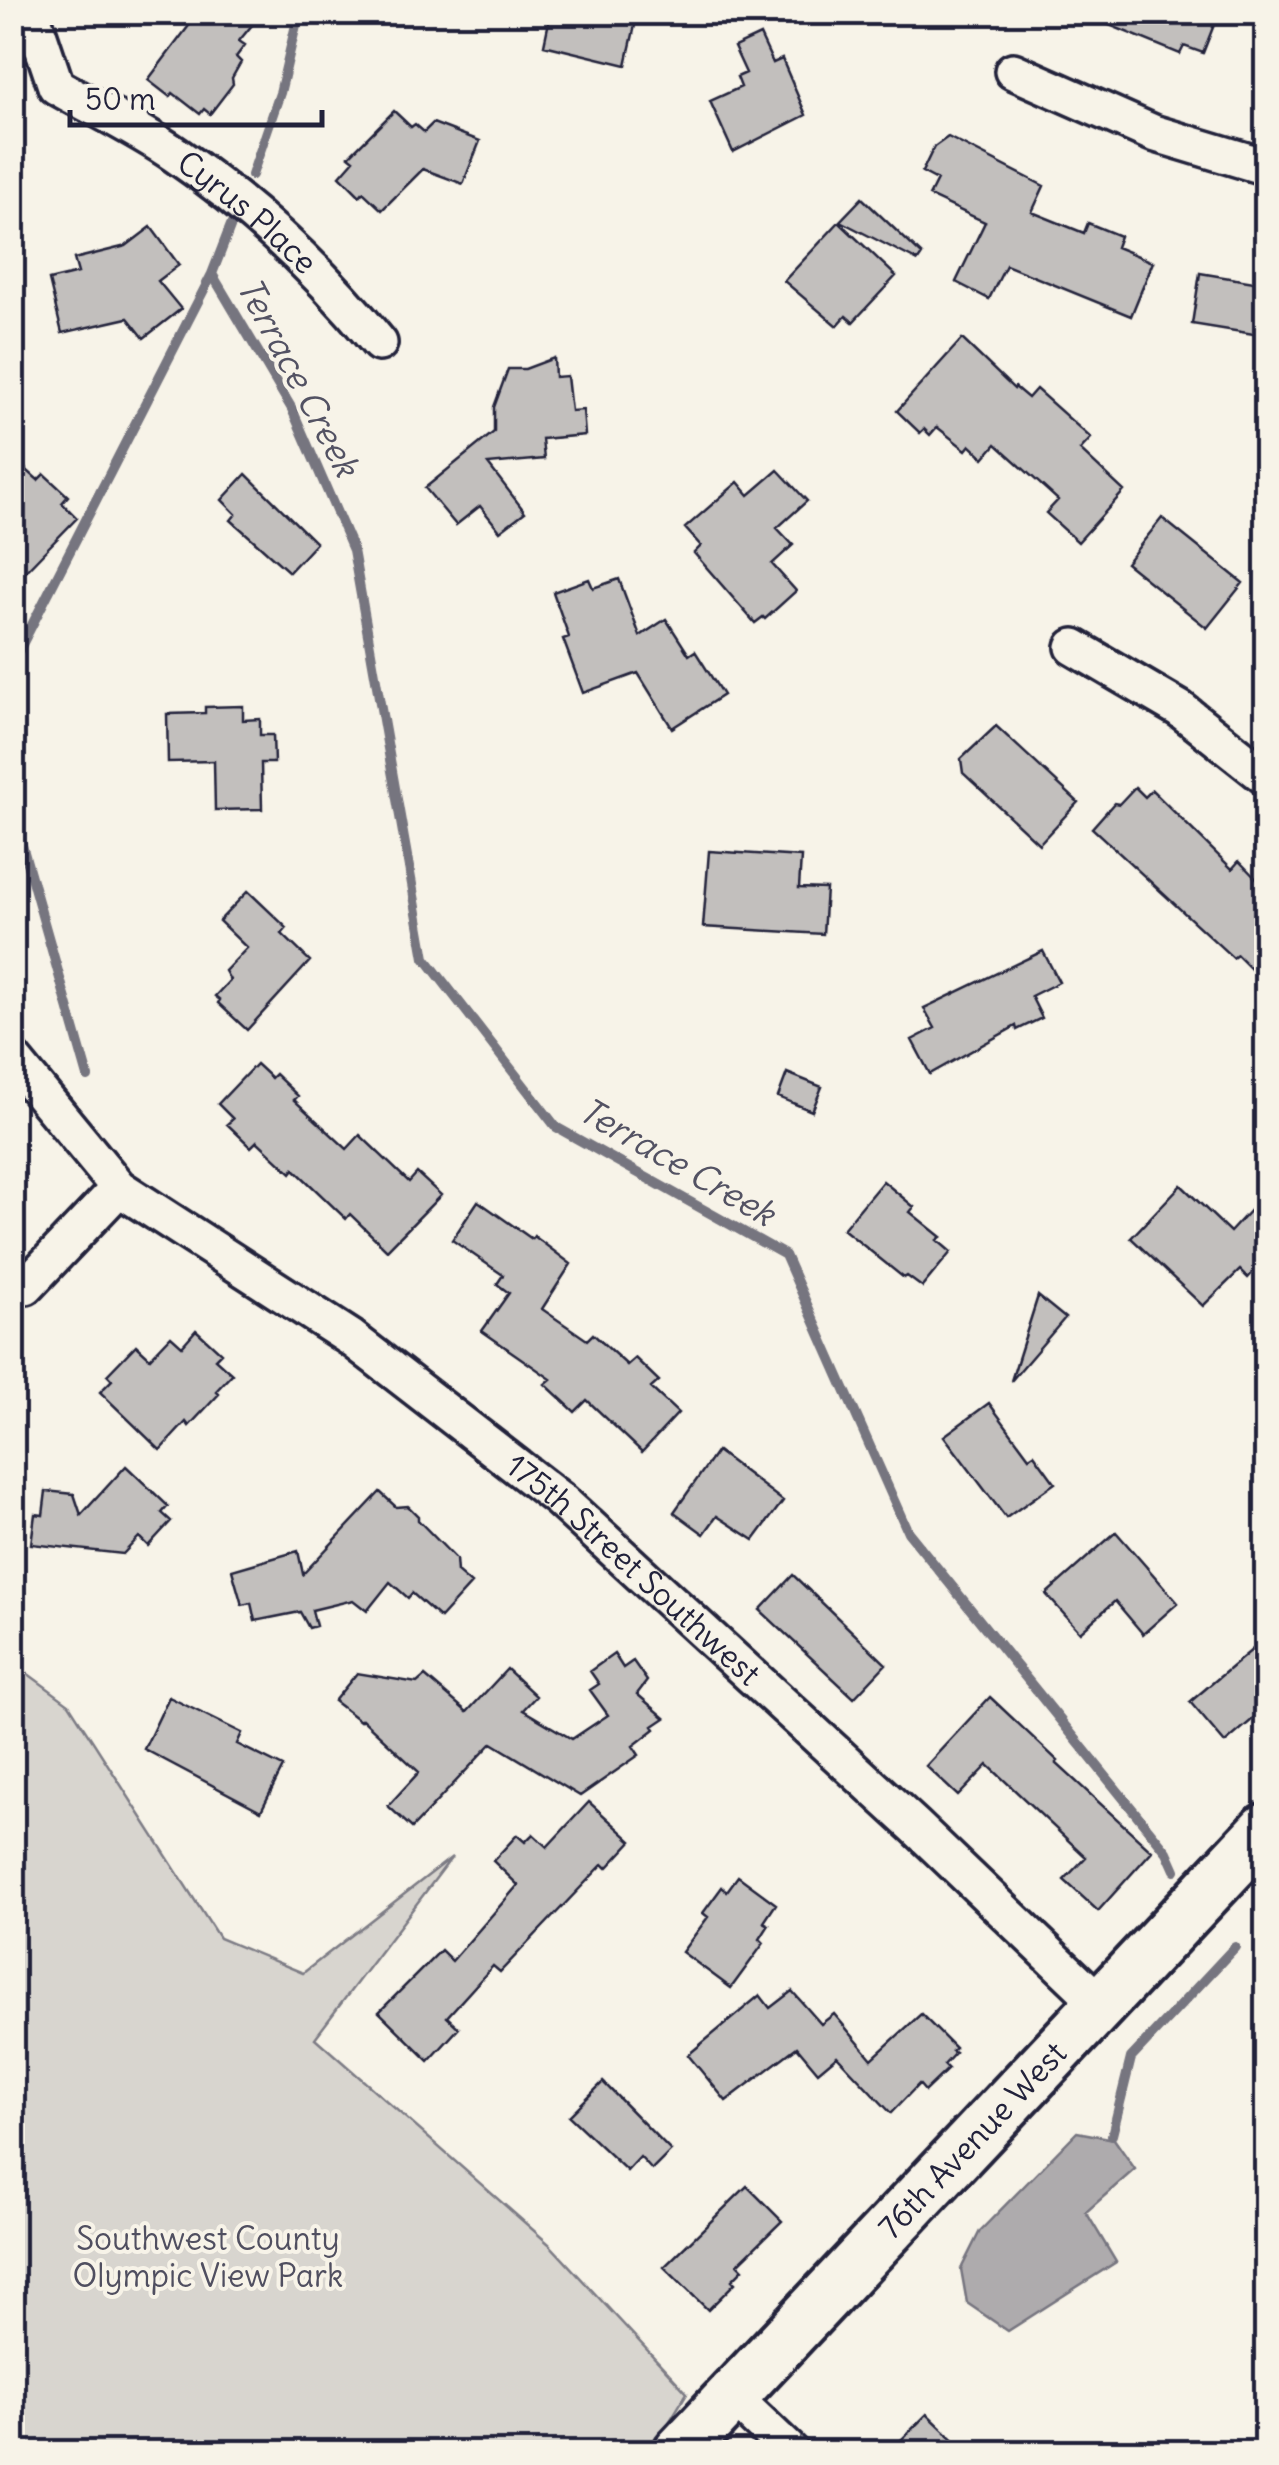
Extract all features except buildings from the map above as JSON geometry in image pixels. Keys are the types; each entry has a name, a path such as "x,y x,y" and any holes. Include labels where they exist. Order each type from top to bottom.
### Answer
{"street":[{"name":"Cyrus Place","path":"31,12 56,86 175,154 252,214 338,293 379,343"},
{"path":"1013,71 1153,133 1266,168"},
{"path":"1074,648 1180,709 1266,777"},
{"name":"175th Street Southwest","path":"12,1058 119,1188 351,1338 559,1499 1102,2004"},
{"path":"26,1286 119,1188"},
{"name":"76th Avenue West","path":"679,2452 1266,1828"},
{"path":"732,2396 790,2452"}],"green space":[{"name":"Southwest County Olympic View Park","path":"12,1662 69,1704 219,1938 303,1973 452,1857 315,2038 549,2244 687,2393 665,2429 644,2452 13,2452"}],"shaded area":[{"path":"1077,2132 1114,2139 1135,2169 1086,2212 1116,2262 1008,2331 967,2303 961,2269 980,2231"}],"waterway":[{"name":"Terrace Creek","path":"252,175 280,93 299,12"},
{"name":"Terrace Creek","path":"231,225 212,274 292,409 353,550 425,958 556,1127 785,1255 908,1532 1167,1852 1175,1870"},
{"path":"12,664 212,274"},
{"path":"12,801 88,1077"},
{"name":"Terrace Creek","path":"1112,2135 1131,2058 1235,1947"}]}
